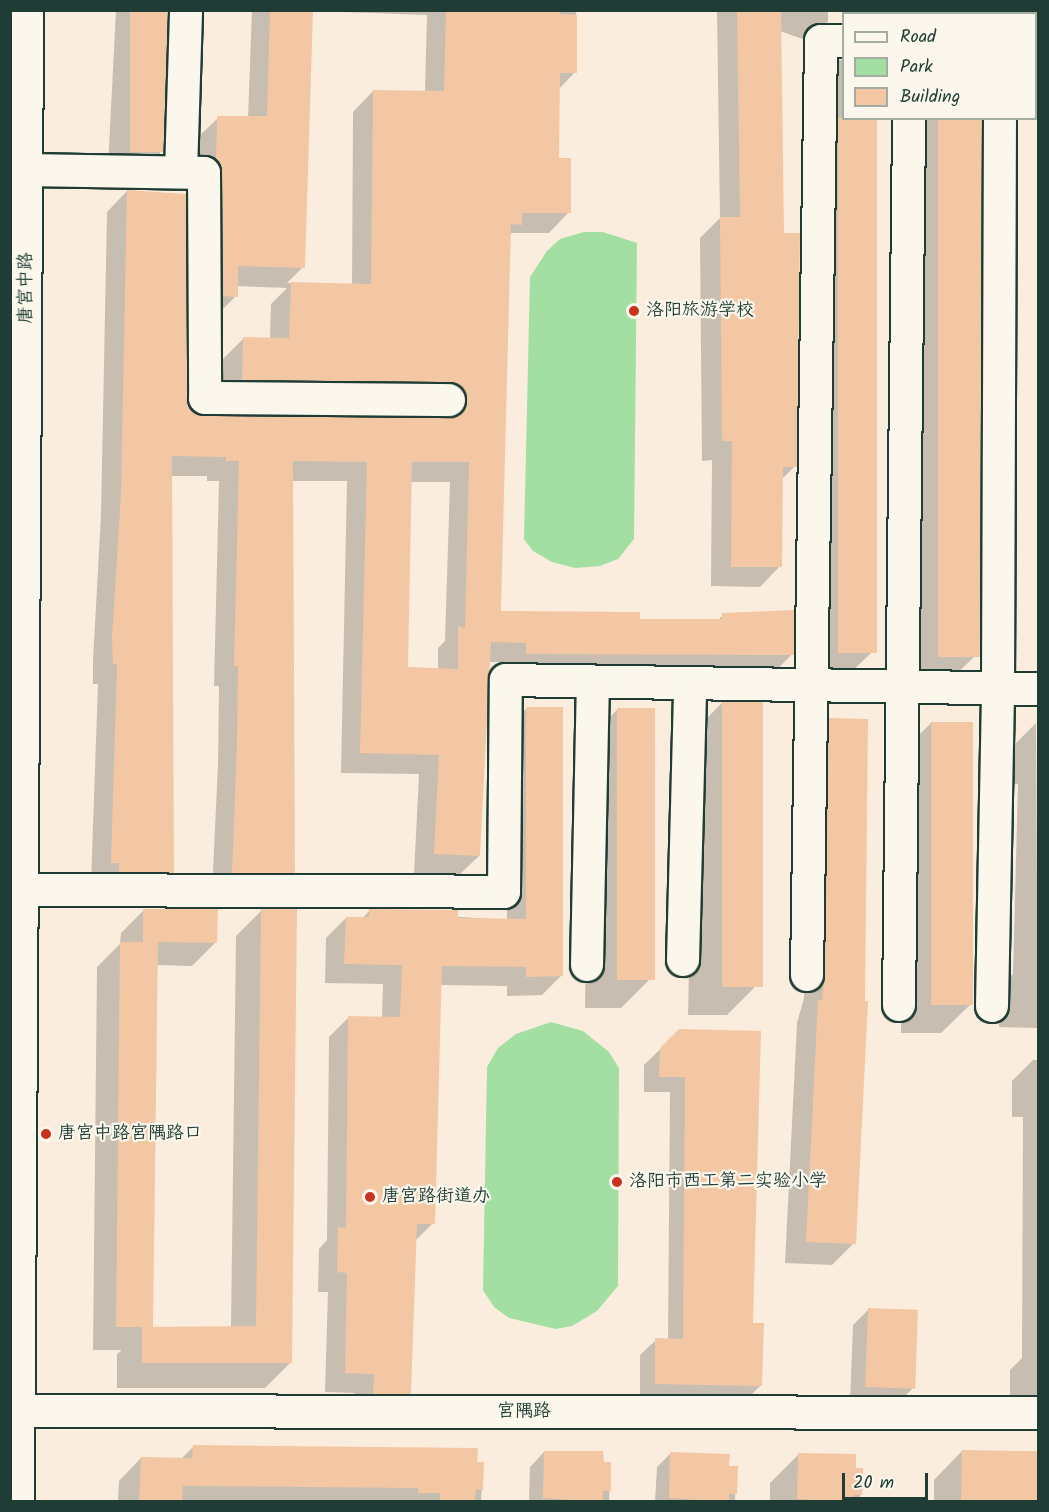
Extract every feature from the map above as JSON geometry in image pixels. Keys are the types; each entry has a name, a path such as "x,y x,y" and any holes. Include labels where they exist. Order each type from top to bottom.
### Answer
{"main road":[{"name":"唐宫中路","path":"17,1502 14,1411 22,890 26,10"}],"street":[{"path":"181,172 186,10"},
{"path":"807,975 814,686 821,41 842,41"},
{"path":"899,1005 909,120"},
{"path":"992,1006 998,689 1000,120"},
{"path":"27,170 204,173 205,398 449,400"},
{"path":"22,890 504,892 506,680 1038,689"},
{"path":"587,965 593,682"},
{"path":"683,960 690,684"},
{"name":"宫隅路","path":"14,1411 1038,1413"}],"green space":[{"path":"584,232 603,232 637,243 634,539 618,559 600,566 575,568 552,562 533,551 524,539 530,277 547,251 560,239"},
{"path":"551,1022 583,1031 609,1052 619,1068 618,1286 597,1311 572,1326 556,1329 509,1318 494,1307 483,1290 487,1067 498,1048 516,1034"}],"building":[{"path":"130,10 168,10 168,152 130,152"},
{"path":"270,10 313,10 305,268 238,266 238,297 223,296 222,173 216,161 217,116 267,116"},
{"path":"446,10 560,10 560,14 577,15 577,73 560,73 559,158 571,158 571,213 522,213 522,225 511,224 501,611 640,612 640,619 722,619 722,613 794,610 794,655 526,654 526,643 491,642 480,856 434,854 439,755 360,753 367,462 293,461 295,873 232,873 237,743 238,666 234,666 239,461 226,461 226,457 172,456 174,873 119,872 119,863 111,863 117,664 113,664 112,638 121,494 127,190 186,194 187,398 194,413 205,416 458,415 467,400 459,385 450,382 242,380 243,337 289,338 291,282 371,284 373,90 444,91","holes":["412,462 469,462 465,628 458,626 458,669 408,667"]},
{"path":"737,10 781,10 784,233 800,233 797,467 783,467 782,567 731,567 732,441 722,441 720,217 740,217"},
{"path":"838,118 842,118 842,120 877,120 877,653 838,653"},
{"path":"938,120 982,120 982,657 938,657"},
{"path":"722,702 763,702 763,987 722,987"},
{"path":"526,707 563,707 563,976 526,977 526,967 442,966 435,1224 417,1224 411,1394 373,1394 374,1374 345,1373 347,1273 337,1272 338,1227 346,1228 348,1016 400,1017 402,965 344,964 346,917 369,917 369,909 458,910 458,918 526,919"},
{"path":"617,708 655,708 655,980 617,980"},
{"path":"829,718 868,719 865,1001 868,1001 856,1244 806,1242 818,1000 822,1000 825,975"},
{"path":"931,722 973,722 973,1005 931,1005"},
{"path":"143,909 218,909 217,943 158,942 153,1327 116,1327 120,942 143,942"},
{"path":"261,909 297,909 292,1363 142,1363 142,1327 256,1326"},
{"path":"679,1029 761,1031 753,1323 764,1323 762,1386 655,1384 655,1338 683,1339 685,1077 659,1077 660,1048"},
{"path":"868,1308 918,1310 915,1389 865,1387"},
{"path":"193,1445 478,1448 477,1462 484,1462 483,1490 476,1489 475,1502 440,1502 440,1493 418,1493 418,1488 183,1486 182,1502 139,1502 141,1457 192,1458"},
{"path":"962,1450 1038,1451 1037,1502 961,1502"},
{"path":"544,1451 603,1451 604,1462 611,1462 611,1491 603,1491 603,1502 543,1498"},
{"path":"670,1452 730,1454 729,1466 738,1466 737,1494 729,1494 729,1502 669,1498"},
{"path":"798,1453 856,1454 856,1468 863,1468 862,1495 854,1495 854,1502 797,1499"}],"place":[{"name":"洛阳旅游学校","path":"634,311"},
{"name":"唐宫中路宫隅路口","path":"46,1134"},
{"name":"洛阳市西工第二实验小学","path":"617,1182"},
{"name":"唐宫路街道办","path":"370,1197"}]}
